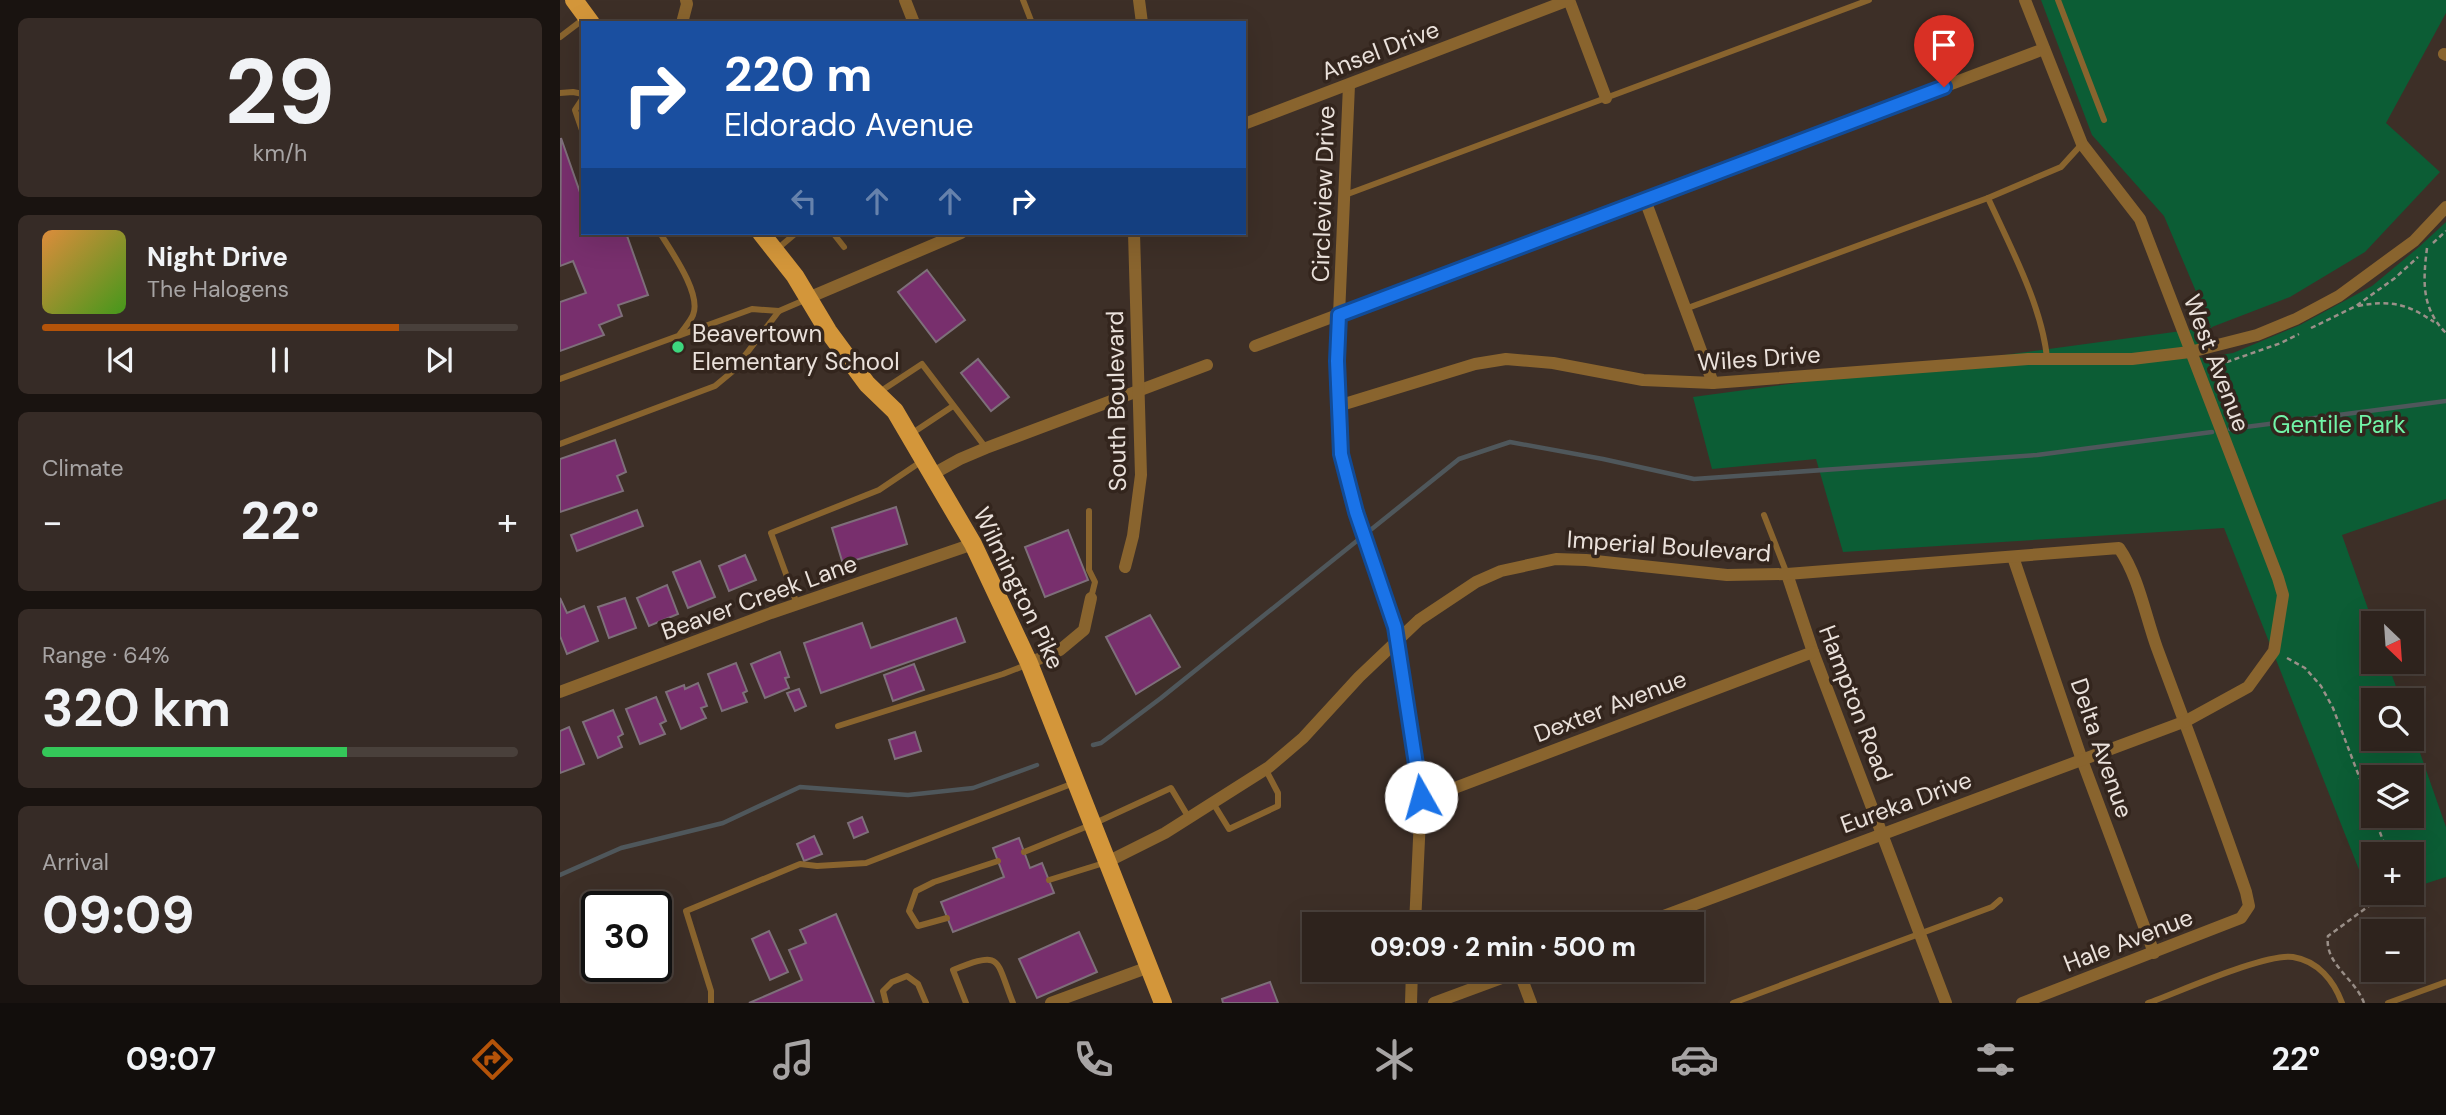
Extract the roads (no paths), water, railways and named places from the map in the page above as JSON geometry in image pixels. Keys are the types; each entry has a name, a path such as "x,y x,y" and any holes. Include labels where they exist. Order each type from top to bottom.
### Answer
{"main road":[{"path":"574,0 589,20"},
{"name":"Wilmington Pike","path":"763,235 828,331 877,394 895,411 973,544 1029,663 1163,1003"}],"street":[{"path":"683,21 686,0"},
{"path":"905,0 913,21"},
{"path":"1139,0 1142,21"},
{"path":"1569,0 1606,98"},
{"name":"Ansel Drive","path":"1246,123 1569,0"},
{"name":"West Avenue","path":"2025,0 2082,144 2140,219 2283,595 2274,651 2248,687 2186,721"},
{"path":"1255,346 2044,49"},
{"name":"Circleview Drive","path":"1349,85 1339,315 1338,406 1341,454 1356,512 1395,627 1407,695 1421,797 1416,912"},
{"path":"1645,200 1713,383"},
{"name":"Wiles Drive","path":"1338,406 1475,364 1506,359 1553,363 1643,380 1713,383 2047,358 2132,359 2190,352 2257,335 2296,319 2339,296 2414,241 2446,206"},
{"path":"808,298 956,235"},
{"name":"South Boulevard","path":"1125,567 1133,536 1141,475 1134,235"},
{"path":"928,467 960,459 1208,365"},
{"name":"Beaver Creek Lane","path":"560,692 797,604 973,544"},
{"name":"Imperial Boulevard","path":"1107,862 1165,833 1266,769 1303,738 1419,620 1476,582 1501,571 1556,559 1727,575 1787,574 2119,548 2131,569 2186,721"},
{"name":"Delta Avenue","path":"2013,556 2082,760 2154,953"},
{"name":"Hampton Road","path":"1787,574 1813,652 1946,1003"},
{"name":"South Boulevard","path":"1029,663 1060,650 1084,630 1091,598"},
{"name":"Dexter Avenue","path":"1421,797 1444,792 1813,652"},
{"name":"Eureka Drive","path":"1674,912 2186,721"},
{"name":"Hale Avenue","path":"2022,1003 2241,918 2247,912 2249,906 2246,892 2186,721"},
{"path":"1051,1003 1149,967"},
{"path":"1411,1003 1412,982"},
{"path":"1434,1003 1489,982"},
{"path":"1525,982 1531,1003"}],"lane":[{"path":"1023,0 1031,21"},
{"path":"1345,195 1869,0"},
{"path":"2057,0 2104,120"},
{"path":"560,37 581,25"},
{"path":"560,93 573,92 581,95"},
{"path":"581,100 575,110 581,127"},
{"path":"1685,309 1988,198 2061,167 2082,144"},
{"path":"1988,198 2038,314 2047,358"},
{"path":"661,235 681,267 693,295 694,313 680,334"},
{"path":"775,250 794,235"},
{"path":"835,235 844,247"},
{"path":"560,444 715,386 733,371 779,311 808,298"},
{"path":"560,379 752,309 779,311"},
{"path":"877,394 922,364 986,449"},
{"path":"908,436 953,406"},
{"path":"797,604 771,533 879,490 928,467"},
{"name":"South Boulevard","path":"1089,511 1089,570 1095,582 1091,598"},
{"path":"1764,515 1787,574"},
{"path":"838,726 1003,674 1029,663"},
{"path":"1213,803 1229,829 1278,806 1278,793 1266,769"},
{"path":"711,1003 711,991 687,911 800,864 817,866 866,863 1076,782"},
{"path":"1024,852 1171,788 1189,818"},
{"path":"947,918 918,926 909,911 916,891 934,882 998,861"},
{"path":"1049,880 1107,862"},
{"path":"1732,1003 1992,907 2000,900"},
{"path":"2148,1003 2256,964 2280,957 2293,957 2306,961 2331,979 2342,1003"},
{"path":"966,1003 953,970 982,958 989,958 996,961 1013,1003"},
{"path":"886,1003 883,991 892,982 907,976 918,984 926,1003"},
{"path":"2388,1003 2446,982"}],"waterway":[{"path":"2230,429 2446,401"},
{"path":"1093,745 1101,743 1161,698 1459,459 1510,442 1694,479 2037,455 2212,432"},
{"path":"560,875 621,848 723,823 800,787 908,795 973,788 1037,765"}],"place":[{"name":"Beavertown Elementary School","path":"678,347"}],"park label":[{"name":"Gentile Park","path":"2339,424"}]}
